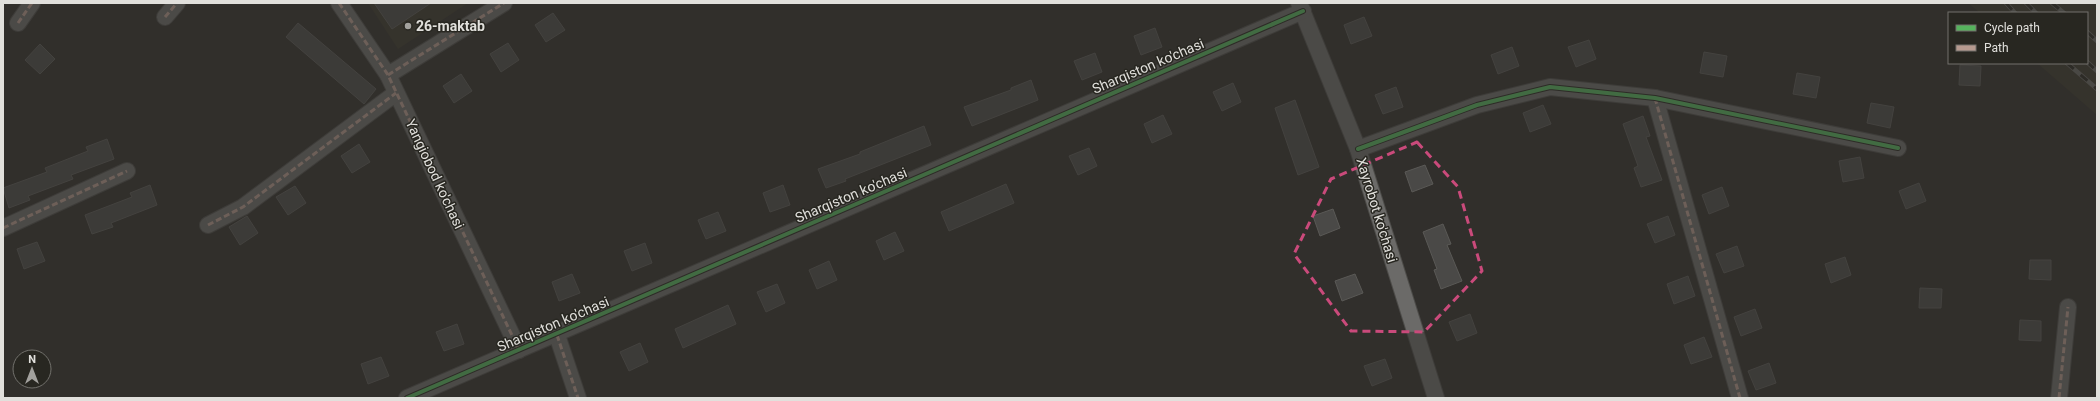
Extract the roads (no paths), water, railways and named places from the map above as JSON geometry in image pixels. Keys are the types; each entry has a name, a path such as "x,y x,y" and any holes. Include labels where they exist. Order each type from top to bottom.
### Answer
{"street":[{"path":"18,23 32,3"},
{"path":"166,17 176,3"},
{"name":"Yangiobod ko'chasi","path":"340,3 388,75 519,350"},
{"path":"388,75 504,3"},
{"name":"Xayrobot ko'chasi","path":"1301,7 1358,149 1436,398"},
{"name":"Sharqiston ko'chasi","path":"407,398 557,335 1301,7"},
{"path":"1358,149 1477,105 1550,87 1655,98 1898,148"},
{"path":"208,225 243,207 396,93"},
{"path":"1655,98 1740,398"},
{"path":"3,228 127,171"},
{"path":"2059,398 2068,307"},
{"path":"557,335 578,398"}],"railway":[{"path":"2006,3 2014,12"},
{"path":"2026,3 2035,12"},
{"path":"2052,3 2063,12"},
{"path":"2088,33 2097,41"},
{"path":"2088,63 2097,71"},
{"path":"2068,64 2097,89"}],"place":[{"name":"26-maktab","path":"408,26"}]}
